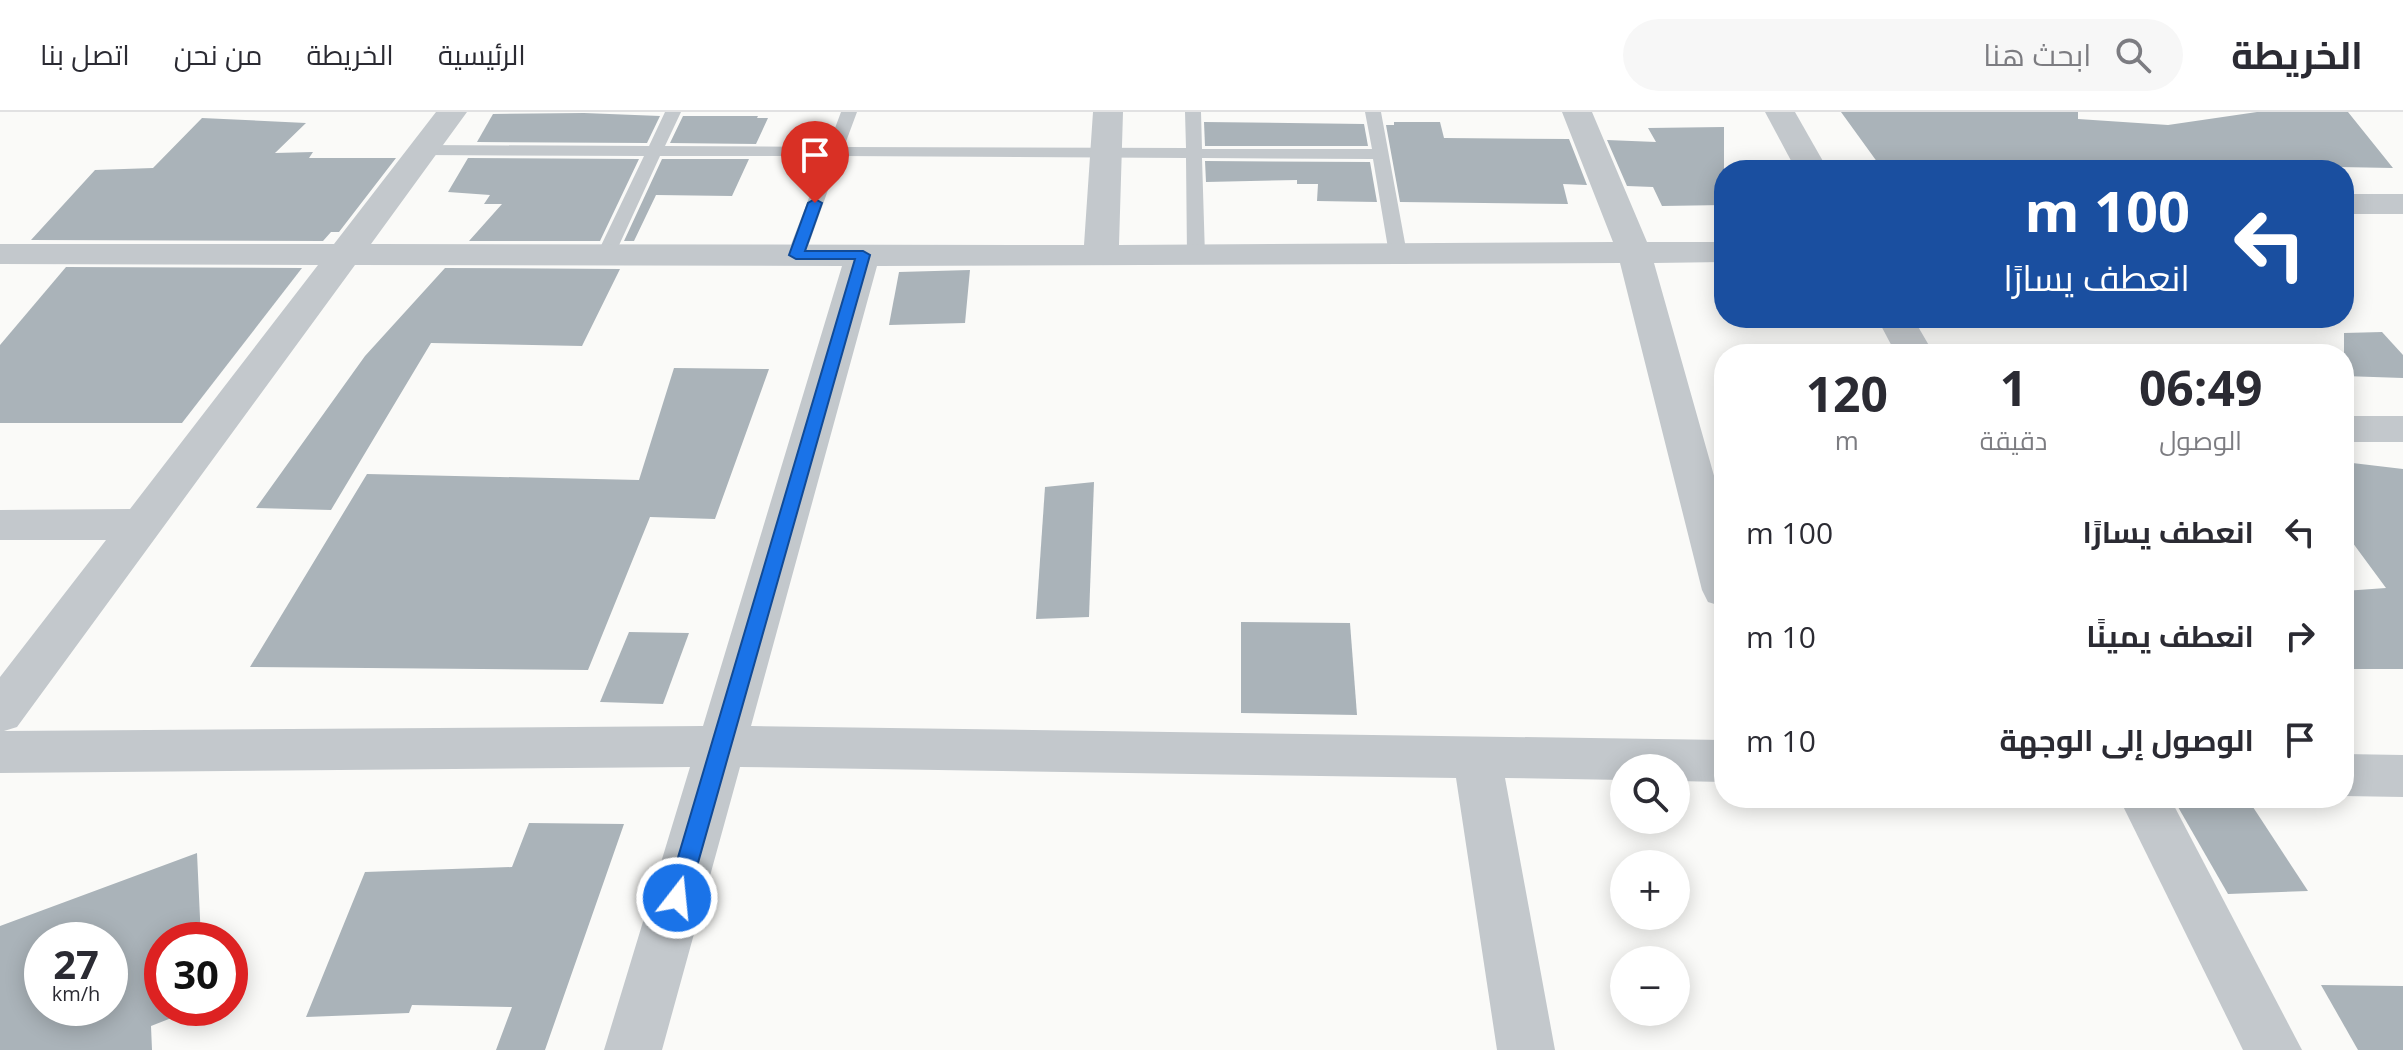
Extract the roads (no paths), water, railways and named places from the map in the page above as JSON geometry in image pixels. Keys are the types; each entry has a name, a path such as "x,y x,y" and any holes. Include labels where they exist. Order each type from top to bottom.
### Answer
{"street":[{"path":"0,713 452,112"},
{"path":"1101,255 1108,112"},
{"path":"1577,112 1634,252 1714,552"},
{"path":"1780,112 1806,160"},
{"path":"2354,204 2403,204"},
{"path":"0,254 1196,256 1714,252"},
{"path":"633,1050 863,255"},
{"path":"2354,429 2403,429"},
{"path":"0,525 143,524"},
{"path":"0,752 721,746 1714,761"},
{"path":"1477,757 1526,1050"},
{"path":"2354,775 2403,776"},
{"path":"2149,808 2273,1050"}],"lane":[{"path":"606,254 673,112"},
{"path":"796,255 849,112"},
{"path":"1193,112 1196,256"},
{"path":"1373,112 1398,254"},
{"path":"424,150 1380,154"}]}
